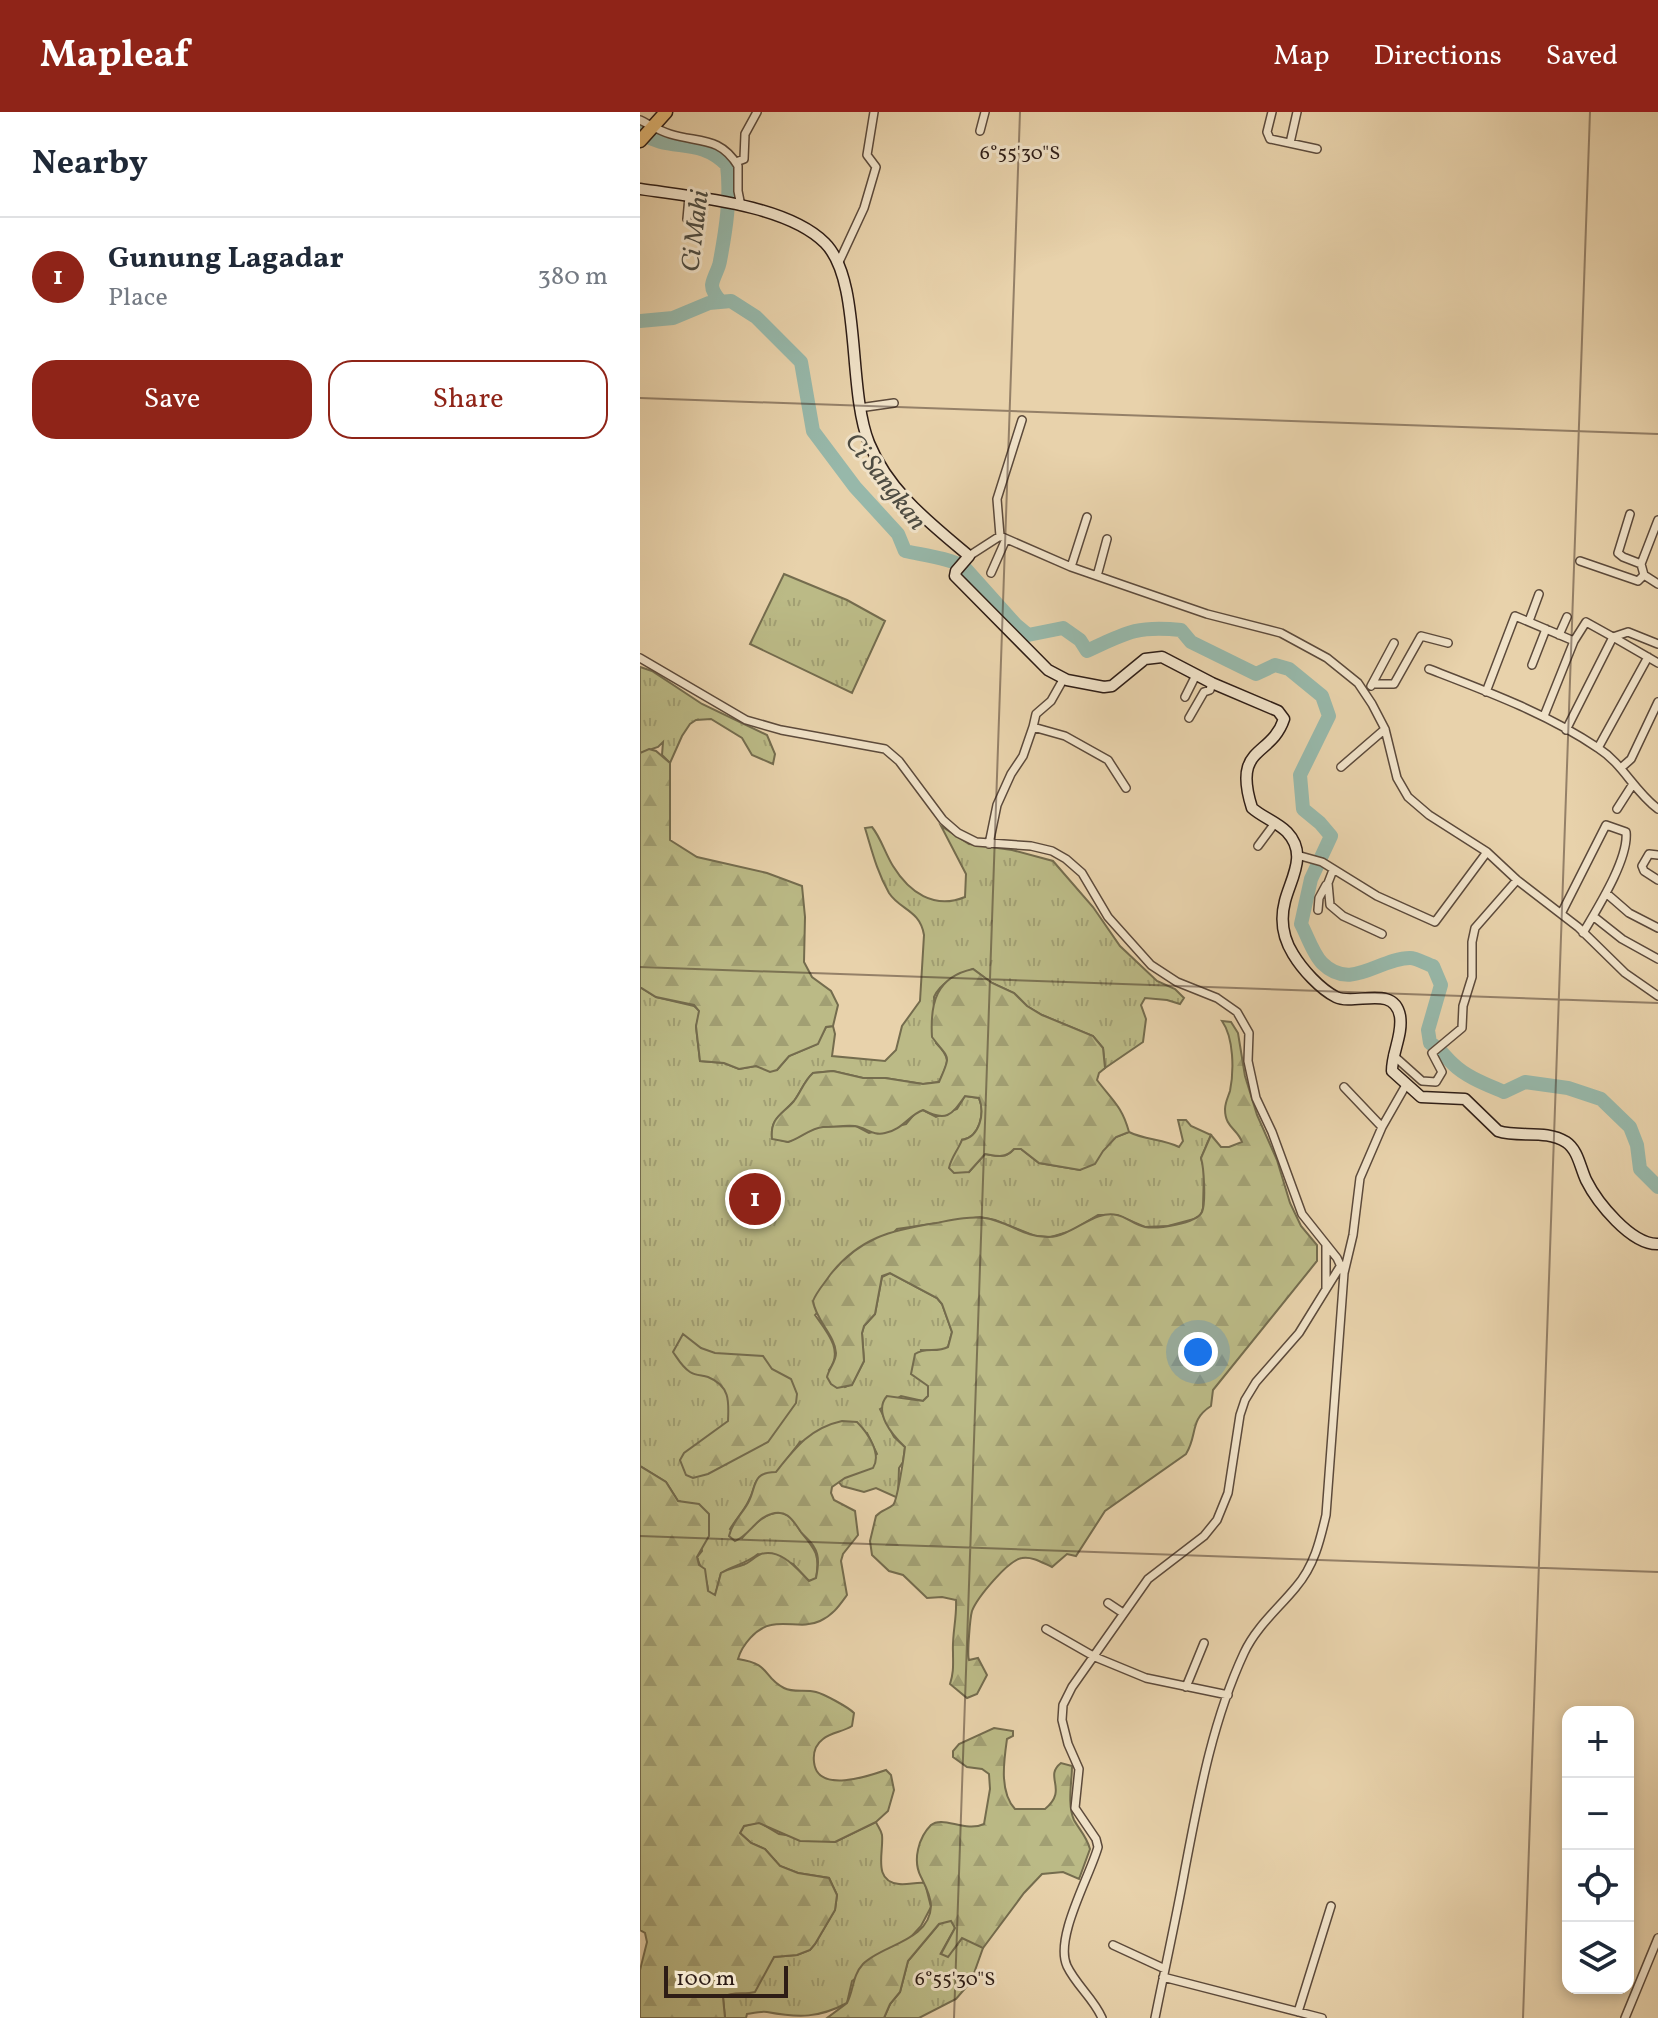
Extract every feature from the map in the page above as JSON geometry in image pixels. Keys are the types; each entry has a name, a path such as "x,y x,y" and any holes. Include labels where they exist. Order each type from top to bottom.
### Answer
{"main road":[{"path":"647,134 666,112"}],"street":[{"path":"736,162 744,159 745,134 757,112"},
{"path":"839,262 864,208 876,167 867,155 874,112"},
{"path":"980,131 985,112"},
{"path":"1272,112 1267,135 1270,139 1317,149"},
{"path":"1290,143 1297,112"},
{"path":"640,120 647,134 668,134 715,143 736,162"},
{"path":"732,204 736,162"},
{"path":"640,189 767,212 808,230 827,244 839,262 849,301 859,408 869,443 889,480 906,502 968,557"},
{"path":"687,219 689,197"},
{"path":"859,408 894,403"},
{"path":"991,573 1003,538 997,499 1022,420"},
{"path":"1630,514 1618,553 1641,564"},
{"path":"1071,567 1087,517"},
{"path":"1658,520 1641,564 1644,575 1658,584"},
{"path":"1003,538 968,557 955,576 1062,682 1094,687 1112,686 1138,663 1157,656 1172,660 1194,678 1212,687 1271,706 1284,719 1281,728 1252,756 1247,767 1252,808 1272,828 1289,834 1297,855 1295,877 1283,914 1285,941 1297,961 1334,996 1349,1000 1382,998 1392,1003 1400,1019 1392,1071 1403,1092"},
{"path":"1003,538 1071,567 1207,614 1281,633 1327,658 1365,693 1385,729 1397,778 1408,797 1429,815 1487,852 1625,973 1658,996"},
{"path":"1097,576 1107,539"},
{"path":"1580,561 1638,581 1644,575"},
{"path":"1529,621 1539,594"},
{"path":"1486,692 1514,616 1574,641"},
{"path":"1559,635 1567,617"},
{"path":"1544,716 1574,641 1586,622 1658,663"},
{"path":"1532,665 1546,629"},
{"path":"1566,730 1613,637 1628,632 1658,644"},
{"path":"1372,684 1394,684 1421,636 1448,643"},
{"path":"1365,693 1394,643"},
{"path":"1598,748 1648,657"},
{"path":"640,658 746,720 781,730 885,749 899,761 943,820 967,839 1045,849 1066,859 1082,873 1108,917 1151,965 1177,982 1217,998 1237,1012 1249,1033 1248,1061 1256,1098 1302,1214 1342,1269"},
{"path":"1429,669 1544,716 1598,748 1622,767 1633,784 1658,809"},
{"path":"1185,697 1194,678"},
{"path":"989,844 997,805 1023,756 1036,714 1051,701 1062,682"},
{"path":"1189,718 1204,692 1212,687"},
{"path":"1622,767 1630,762 1658,702"},
{"path":"1033,727 1065,736 1108,760 1126,788"},
{"path":"1341,767 1385,729"},
{"path":"1617,809 1633,784"},
{"path":"1561,914 1608,824 1627,834 1606,893 1583,933"},
{"path":"1258,846 1272,828"},
{"path":"1297,855 1318,861 1377,896 1437,922 1487,852"},
{"path":"1658,855 1649,854 1642,866 1644,871 1658,880"},
{"path":"1318,910 1319,898 1333,870"},
{"path":"1393,1055 1422,1081 1436,1082 1442,1072 1432,1051 1462,1028 1463,1006 1472,977 1475,928 1517,880"},
{"path":"1328,883 1330,905 1338,913 1382,934"},
{"path":"1606,893 1629,913 1658,928"},
{"path":"1593,916 1622,939 1658,959"},
{"path":"1344,1087 1382,1127"},
{"path":"1155,2018 1204,1771 1228,1695 1244,1653 1259,1628 1307,1571 1321,1537 1326,1515 1342,1269 1353,1235 1358,1188 1382,1127 1403,1092"},
{"path":"1403,1092 1425,1098 1463,1097 1493,1128 1503,1133 1549,1136 1569,1144 1593,1192 1613,1216 1633,1236 1658,1244"},
{"path":"1326,1244 1326,1291"},
{"path":"1102,2018 1095,2003 1068,1969 1065,1958 1073,1910 1098,1844 1075,1808 1079,1769 1063,1732 1063,1705 1072,1687 1148,1579 1204,1536 1217,1520 1228,1493 1245,1400 1256,1382 1299,1333 1342,1269"},
{"path":"1108,1603 1123,1613"},
{"path":"1046,1629 1095,1657 1146,1678 1186,1687 1193,1685 1228,1695"},
{"path":"1186,1687 1204,1643"},
{"path":"1298,2012 1331,1906"},
{"path":"1625,2018 1658,1938"},
{"path":"1113,1945 1164,1973 1322,2018"}],"green space":[{"path":"784,574 847,600 885,621 852,693 750,644"},
{"path":"640,667 652,671 702,704 767,735 775,754 773,764 752,755 742,738 711,719 696,720 690,724 670,763 662,755 663,742 640,753"},
{"path":"649,749 670,763 670,840 697,857 767,873 802,886 804,962 812,977 831,991 838,1005 833,1026 826,1027 818,1044 789,1056 777,1070 770,1072 756,1066 739,1069 724,1063 700,1061 696,1026 699,1011 694,1005 656,997 640,987 640,753"},
{"path":"941,826 969,844 1012,850 1053,861 1093,907 1120,946 1157,981 1175,989 1184,998 1180,1004 1145,998 1141,1005 1146,1019 1143,1042 1105,1068 1103,1048 1093,1036 1042,1015 1014,993 992,983 973,969 946,983 934,997 936,1043 947,1061 939,1082 923,1084 863,1078 833,1071 813,1073 794,1101 775,1121 772,1138 788,1142 817,1127 856,1126 869,1133 906,1124 916,1112 923,1110 936,1117 957,1109 965,1096 979,1098 981,1110 980,1124 973,1134 962,1140 956,1155 969,1172 985,1154 1004,1156 1014,1149 1021,1149 1039,1163 1080,1170 1116,1137 1129,1132 1179,1147 1183,1141 1178,1120 1186,1120 1191,1126 1211,1135 1201,1158 1204,1169 1201,1215 1168,1226 1145,1227 1117,1215 1098,1215 1071,1231 1051,1237 1035,1236 980,1217 897,1229 815,1315 829,1335 834,1349 835,1356 829,1370 845,1387 852,1384 864,1361 862,1333 875,1314 882,1277 890,1273 937,1298 942,1304 952,1332 948,1347 941,1351 921,1350 928,1396 923,1401 901,1396 880,1409 894,1437 905,1447 899,1468 898,1498 876,1488 864,1492 842,1486 838,1481 877,1454 867,1433 800,1442 776,1473 758,1479 730,1529 742,1538 770,1514 783,1513 790,1517 816,1553 816,1579 809,1581 793,1564 758,1554 721,1573 715,1596 708,1591 697,1557 702,1551 691,1505 678,1501 666,1482 640,1466 640,987 656,997 694,1006 700,1011 696,1027 700,1061 724,1063 739,1069 756,1066 777,1070 789,1056 817,1044 826,1027 833,1026 832,1056 885,1061 896,1050 902,1026 920,1001 924,935 914,915 889,893 865,828 872,827 899,875 915,891 933,900 954,900 965,897 966,874"},
{"path":"973,969 992,983 1014,993 1042,1015 1093,1036 1103,1048 1105,1068 1097,1080 1120,1109 1129,1132 1116,1137 1095,1164 1080,1170 1039,1163 1021,1149 1014,1149 1004,1156 985,1154 969,1172 954,1173 949,1168 953,1157 962,1140 977,1129 981,1117 979,1098 965,1096 947,1115 937,1116 923,1110 896,1129 881,1134 855,1126 843,1126 818,1128 788,1142 772,1139 775,1121 794,1101 813,1073 833,1071 863,1078 923,1084 939,1082 947,1057 932,1037 934,1003 943,985 951,978"},
{"path":"1222,1021 1231,1022 1238,1033 1245,1076 1257,1115 1277,1160 1290,1203 1301,1226 1317,1245 1317,1261 1213,1390 1211,1406 1197,1422 1186,1454 1105,1511 1076,1556 1067,1554 1052,1567 1034,1559 1016,1560 986,1589 972,1611 968,1651 969,1660 978,1658 987,1675 977,1694 967,1698 950,1684 956,1600 927,1598 903,1575 889,1571 872,1555 870,1541 876,1516 895,1502 905,1447 886,1423 883,1402 887,1396 923,1401 928,1396 928,1386 911,1374 915,1354 948,1347 952,1332 942,1304 937,1298 890,1273 882,1276 875,1314 862,1333 864,1361 852,1385 837,1388 827,1377 836,1356 835,1346 813,1301 830,1275 852,1252 877,1238 905,1229 979,1218 1032,1235 1049,1237 1109,1214 1151,1227 1176,1225 1198,1216 1204,1201 1201,1158 1211,1135 1221,1147 1242,1142 1226,1115 1232,1065 1229,1036"},
{"path":"683,1334 701,1348 715,1353 763,1356 772,1369 791,1379 797,1394 796,1403 768,1442 708,1474 693,1478 686,1475 680,1460 684,1453 728,1421 728,1407 727,1395 721,1385 690,1372 673,1352"},
{"path":"842,1421 857,1422 869,1438 876,1456 873,1468 845,1478 832,1487 834,1500 855,1511 858,1535 841,1561 847,1595 832,1613 820,1621 765,1627 746,1643 738,1659 762,1667 784,1688 820,1693 854,1713 852,1726 826,1737 816,1747 814,1762 817,1772 824,1778 845,1780 886,1770 891,1775 894,1790 888,1811 876,1822 835,1842 800,1841 759,1823 744,1826 740,1833 751,1843 765,1849 780,1866 798,1873 829,1878 837,1895 835,1910 810,1950 797,1955 774,1957 755,1992 723,1997 725,2018 640,2018 640,1970 647,1942 645,1933 640,1930 640,1466 666,1482 678,1501 699,1504 709,1514 709,1536 697,1557 699,1565 705,1569 708,1591 715,1595 721,1573 768,1553 788,1561 809,1581 816,1578 816,1551 786,1515 777,1513 766,1516 735,1541 729,1536 730,1531 762,1475 776,1472 812,1434"},
{"path":"994,1728 1013,1731 1013,1736 1007,1739 1004,1776 1007,1794 1015,1809 1045,1809 1055,1795 1056,1768 1061,1763 1072,1766 1072,1814 1090,1849 1079,1879 1063,1872 1042,1874 983,1948 962,1938 948,1957 941,1954 955,1928 951,1921 939,1924 908,1961 900,1992 884,2018 827,2018 847,2003 863,1964 914,1935 929,1918 930,1898 917,1863 920,1842 931,1825 936,1822 969,1827 984,1824 990,1789 989,1774 982,1769 967,1767 953,1757 953,1751 959,1744"},
{"path":"759,1822 779,1834 835,1842 876,1822 882,1835 881,1865 885,1877 899,1884 925,1883 931,1907 921,1926 910,1938 852,1981 847,2003 827,2012 789,2015 763,2012 747,2014 746,2018 725,2018 723,1997 730,1993 746,1995 774,1957 797,1955 810,1950 835,1910 837,1895 829,1878 798,1873 780,1866 765,1849 751,1843 740,1833 744,1826"},
{"path":"952,1921 955,1928 941,1953 953,1950 962,1938 983,1948 968,1985 956,1999 919,2018 884,2018 900,1992 908,1961 939,1924"}],"waterway":[{"name":"Ci Mahi","path":"640,132 651,139 705,150 727,165 726,225 712,285 721,302"},
{"name":"Ci Sangkan","path":"640,321 673,318 709,303 731,301 756,317 801,362 813,431 855,487 898,534 905,551 944,559 964,567 1028,635 1063,628 1080,640 1087,651 1132,632 1181,630 1191,642 1256,674 1275,665 1289,669 1322,696 1329,716 1300,775 1303,809 1331,836 1311,879 1301,924 1319,959 1333,971 1344,974 1410,958 1433,966 1441,985 1428,1030 1430,1043 1464,1073 1504,1092 1525,1082 1568,1088 1601,1099 1630,1127 1637,1145 1640,1169 1658,1187"}],"place":[{"name":"Gunung Lagadar","path":"755,1199"}]}
